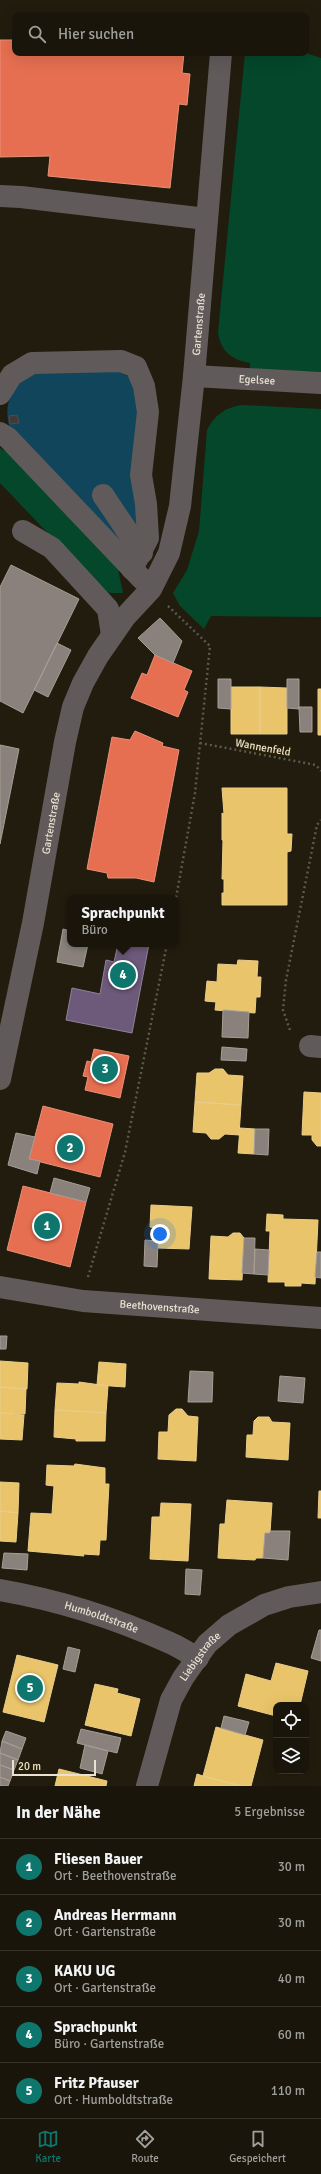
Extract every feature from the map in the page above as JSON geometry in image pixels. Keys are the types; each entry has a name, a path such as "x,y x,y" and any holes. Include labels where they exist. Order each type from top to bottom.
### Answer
{"street":[{"name":"Gartenstraße","path":"0,1080 33,923 73,707 82,683 112,635 151,589 169,553 180,506 194,376 221,56"},
{"path":"0,196 21,197 206,219"},
{"path":"0,394 12,375 32,363 121,361 136,367 144,386 148,412 141,475 146,504 148,538 137,561"},
{"name":"Egelsee","path":"194,376 321,383"},
{"path":"0,433 8,438 137,561"},
{"path":"103,495 151,589"},
{"path":"23,531 52,548 108,609 112,635"},
{"name":"Beethovenstraße","path":"0,1287 83,1300 321,1318"},
{"name":"Humboldtstraße","path":"0,1590 24,1594 92,1612 170,1643 198,1658"},
{"name":"Liebigstraße","path":"147,1786 171,1700 183,1678 207,1644 217,1634 247,1614 264,1605 289,1597 321,1592"}],"path":[{"path":"151,589 210,646 194,793 177,895"},
{"name":"Wannenfeld","path":"200,743 316,765 321,771"},
{"path":"316,1046 292,1034 282,1010 286,980 311,852 317,825 321,820"},
{"path":"83,1300 87,1280 125,1152 166,947"}],"green space":[{"path":"309,54 321,58 321,372 250,369 250,363 243,362 232,357 224,349 218,332 245,56 309,56"},
{"path":"242,405 321,409 321,617 211,616 204,629 180,606 173,593 187,570 199,531 207,430 213,420 221,413 236,406"},
{"path":"0,448 12,455 117,564 123,593 110,593 101,589 0,483"}],"water":[{"path":"118,371 129,377 139,390 142,515 123,546 11,432 7,414 10,399 13,393 29,372"}],"building: Wohnen":[{"path":"231,687 260,687 260,734 231,734"},
{"path":"260,687 287,688 287,734 260,734"},
{"path":"318,689 321,689 321,735 318,735"},
{"path":"222,788 287,788 287,834 292,834 291,851 287,852 287,905 222,905 224,879 222,879 222,813 224,814"},
{"path":"238,960 258,961 257,977 261,977 260,997 256,997 255,1013 215,1010 216,1002 205,1001 207,981 217,982 218,964 237,965"},
{"path":"215,1069 223,1069 228,1075 243,1076 241,1105 195,1102 197,1073 209,1073"},
{"path":"304,1092 321,1093 321,1146 317,1146 312,1140 312,1135 302,1135"},
{"path":"195,1102 241,1105 239,1135 225,1134 219,1139 211,1139 206,1133 193,1132"},
{"path":"240,1128 255,1129 254,1154 238,1153"},
{"path":"151,1205 192,1207 189,1249 158,1248 158,1228 150,1227"},
{"path":"267,1214 283,1215 283,1219 318,1220 315,1284 301,1283 301,1286 285,1286 285,1282 268,1282 270,1231 266,1231"},
{"path":"233,1233 240,1233 244,1238 242,1280 209,1279 211,1236 228,1237"},
{"path":"0,1361 28,1363 27,1389 0,1387"},
{"path":"99,1362 126,1364 125,1387 97,1385"},
{"path":"79,1382 108,1386 106,1413 55,1410 57,1383 79,1384"},
{"path":"0,1387 26,1389 25,1414 0,1413"},
{"path":"176,1409 182,1409 188,1416 198,1417 196,1461 158,1459 159,1432 168,1432 169,1415"},
{"path":"55,1410 106,1413 105,1441 76,1441 76,1439 54,1437"},
{"path":"0,1413 24,1415 22,1440 0,1439"},
{"path":"258,1417 269,1417 272,1422 290,1423 288,1460 246,1457 247,1435 253,1435 254,1421"},
{"path":"75,1464 105,1468 105,1484 109,1484 106,1540 100,1540 99,1555 83,1554 84,1556 28,1551 31,1513 52,1514 54,1486 46,1485 47,1465 74,1466"},
{"path":"0,1482 19,1483 18,1513 0,1511"},
{"path":"319,1491 321,1491 321,1518 318,1518"},
{"path":"227,1500 272,1503 270,1533 265,1533 263,1558 256,1558 255,1560 218,1558 220,1524 225,1524"},
{"path":"161,1503 191,1504 188,1561 150,1559 152,1517 160,1517"},
{"path":"0,1511 18,1513 16,1542 0,1541"},
{"path":"17,1655 58,1665 44,1722 3,1712"},
{"path":"276,1663 308,1671 301,1702 273,1702 273,1715 238,1706 246,1674 271,1681"},
{"path":"95,1684 118,1689 117,1693 140,1699 131,1736 85,1725"},
{"path":"216,1727 263,1740 251,1786 241,1786 203,1776"},
{"path":"59,1769 107,1781 106,1786 55,1786"},
{"path":"197,1774 203,1776 241,1786 194,1786"}],"building: Handel":[{"path":"0,40 12,40 12,56 184,56 182,73 190,74 187,105 179,104 170,188 48,176 50,156 0,157"},
{"path":"155,655 192,671 184,690 188,692 178,717 131,698 142,673 147,675"},
{"path":"135,731 163,743 162,746 179,750 154,882 136,878 108,878 107,873 87,869 112,737 130,740"},
{"path":"94,1049 129,1056 120,1098 85,1090 88,1077 83,1076 87,1061 91,1062"},
{"path":"43,1106 113,1124 100,1177 29,1159"},
{"path":"23,1186 86,1202 70,1267 7,1250"}],"building: Büros":[{"path":"117,947 148,947 132,1033 66,1020 72,988 100,994 106,960 114,962"}],"building: Industrie":[{"path":"11,565 79,599 23,713 0,701 0,587"},
{"path":"160,618 182,641 173,663 155,655 138,638"},
{"path":"57,643 71,650 48,697 34,690"},
{"path":"218,679 231,679 231,709 218,708"},
{"path":"287,679 299,679 299,709 287,708"},
{"path":"299,707 312,707 312,732 300,732"},
{"path":"0,745 19,749 0,844"},
{"path":"63,929 67,930 67,947 87,947 83,967 57,962"},
{"path":"223,1010 249,1012 248,1038 222,1037"},
{"path":"222,1047 247,1049 246,1061 221,1060"},
{"path":"255,1129 269,1129 268,1155 254,1154"},
{"path":"16,1133 35,1137 29,1159 40,1161 37,1174 8,1165"},
{"path":"54,1178 90,1188 86,1202 50,1193"},
{"path":"244,1238 255,1238 254,1274 242,1273"},
{"path":"145,1240 158,1241 157,1267 144,1266"},
{"path":"255,1249 269,1250 268,1275 254,1274"},
{"path":"317,1252 321,1252 321,1278 315,1277"},
{"path":"0,1336 7,1336 6,1349 0,1349"},
{"path":"190,1371 213,1372 212,1402 188,1402"},
{"path":"280,1376 305,1378 303,1403 278,1401"},
{"path":"270,1531 290,1531 288,1560 263,1558 265,1533 270,1533"},
{"path":"4,1553 28,1554 27,1570 2,1568"},
{"path":"186,1569 202,1570 200,1595 185,1594"},
{"path":"319,1630 321,1630 321,1661 311,1658"},
{"path":"68,1647 80,1650 75,1672 63,1669"},
{"path":"224,1716 249,1722 245,1735 221,1728"},
{"path":"81,1729 121,1738 117,1753 77,1743"},
{"path":"6,1731 26,1738 22,1749 2,1741"},
{"path":"2,1741 22,1749 18,1760 0,1753"},
{"path":"85,1745 108,1751 102,1774 80,1768"},
{"path":"0,1753 18,1760 14,1770 0,1765"},
{"path":"0,1765 14,1770 10,1781 0,1777"},
{"path":"0,1777 10,1781 8,1786 0,1786"}],"building: Sonstige":[{"path":"17,415 19,423 10,424 9,416"}],"place":[{"name":"Sprachpunkt","path":"123,975"},
{"name":"KAKU UG","path":"105,1069"},
{"name":"Andreas Herrmann","path":"70,1148"},
{"name":"Fliesen Bauer","path":"47,1226"},
{"name":"Fritz Pfauser","path":"30,1688"}]}
